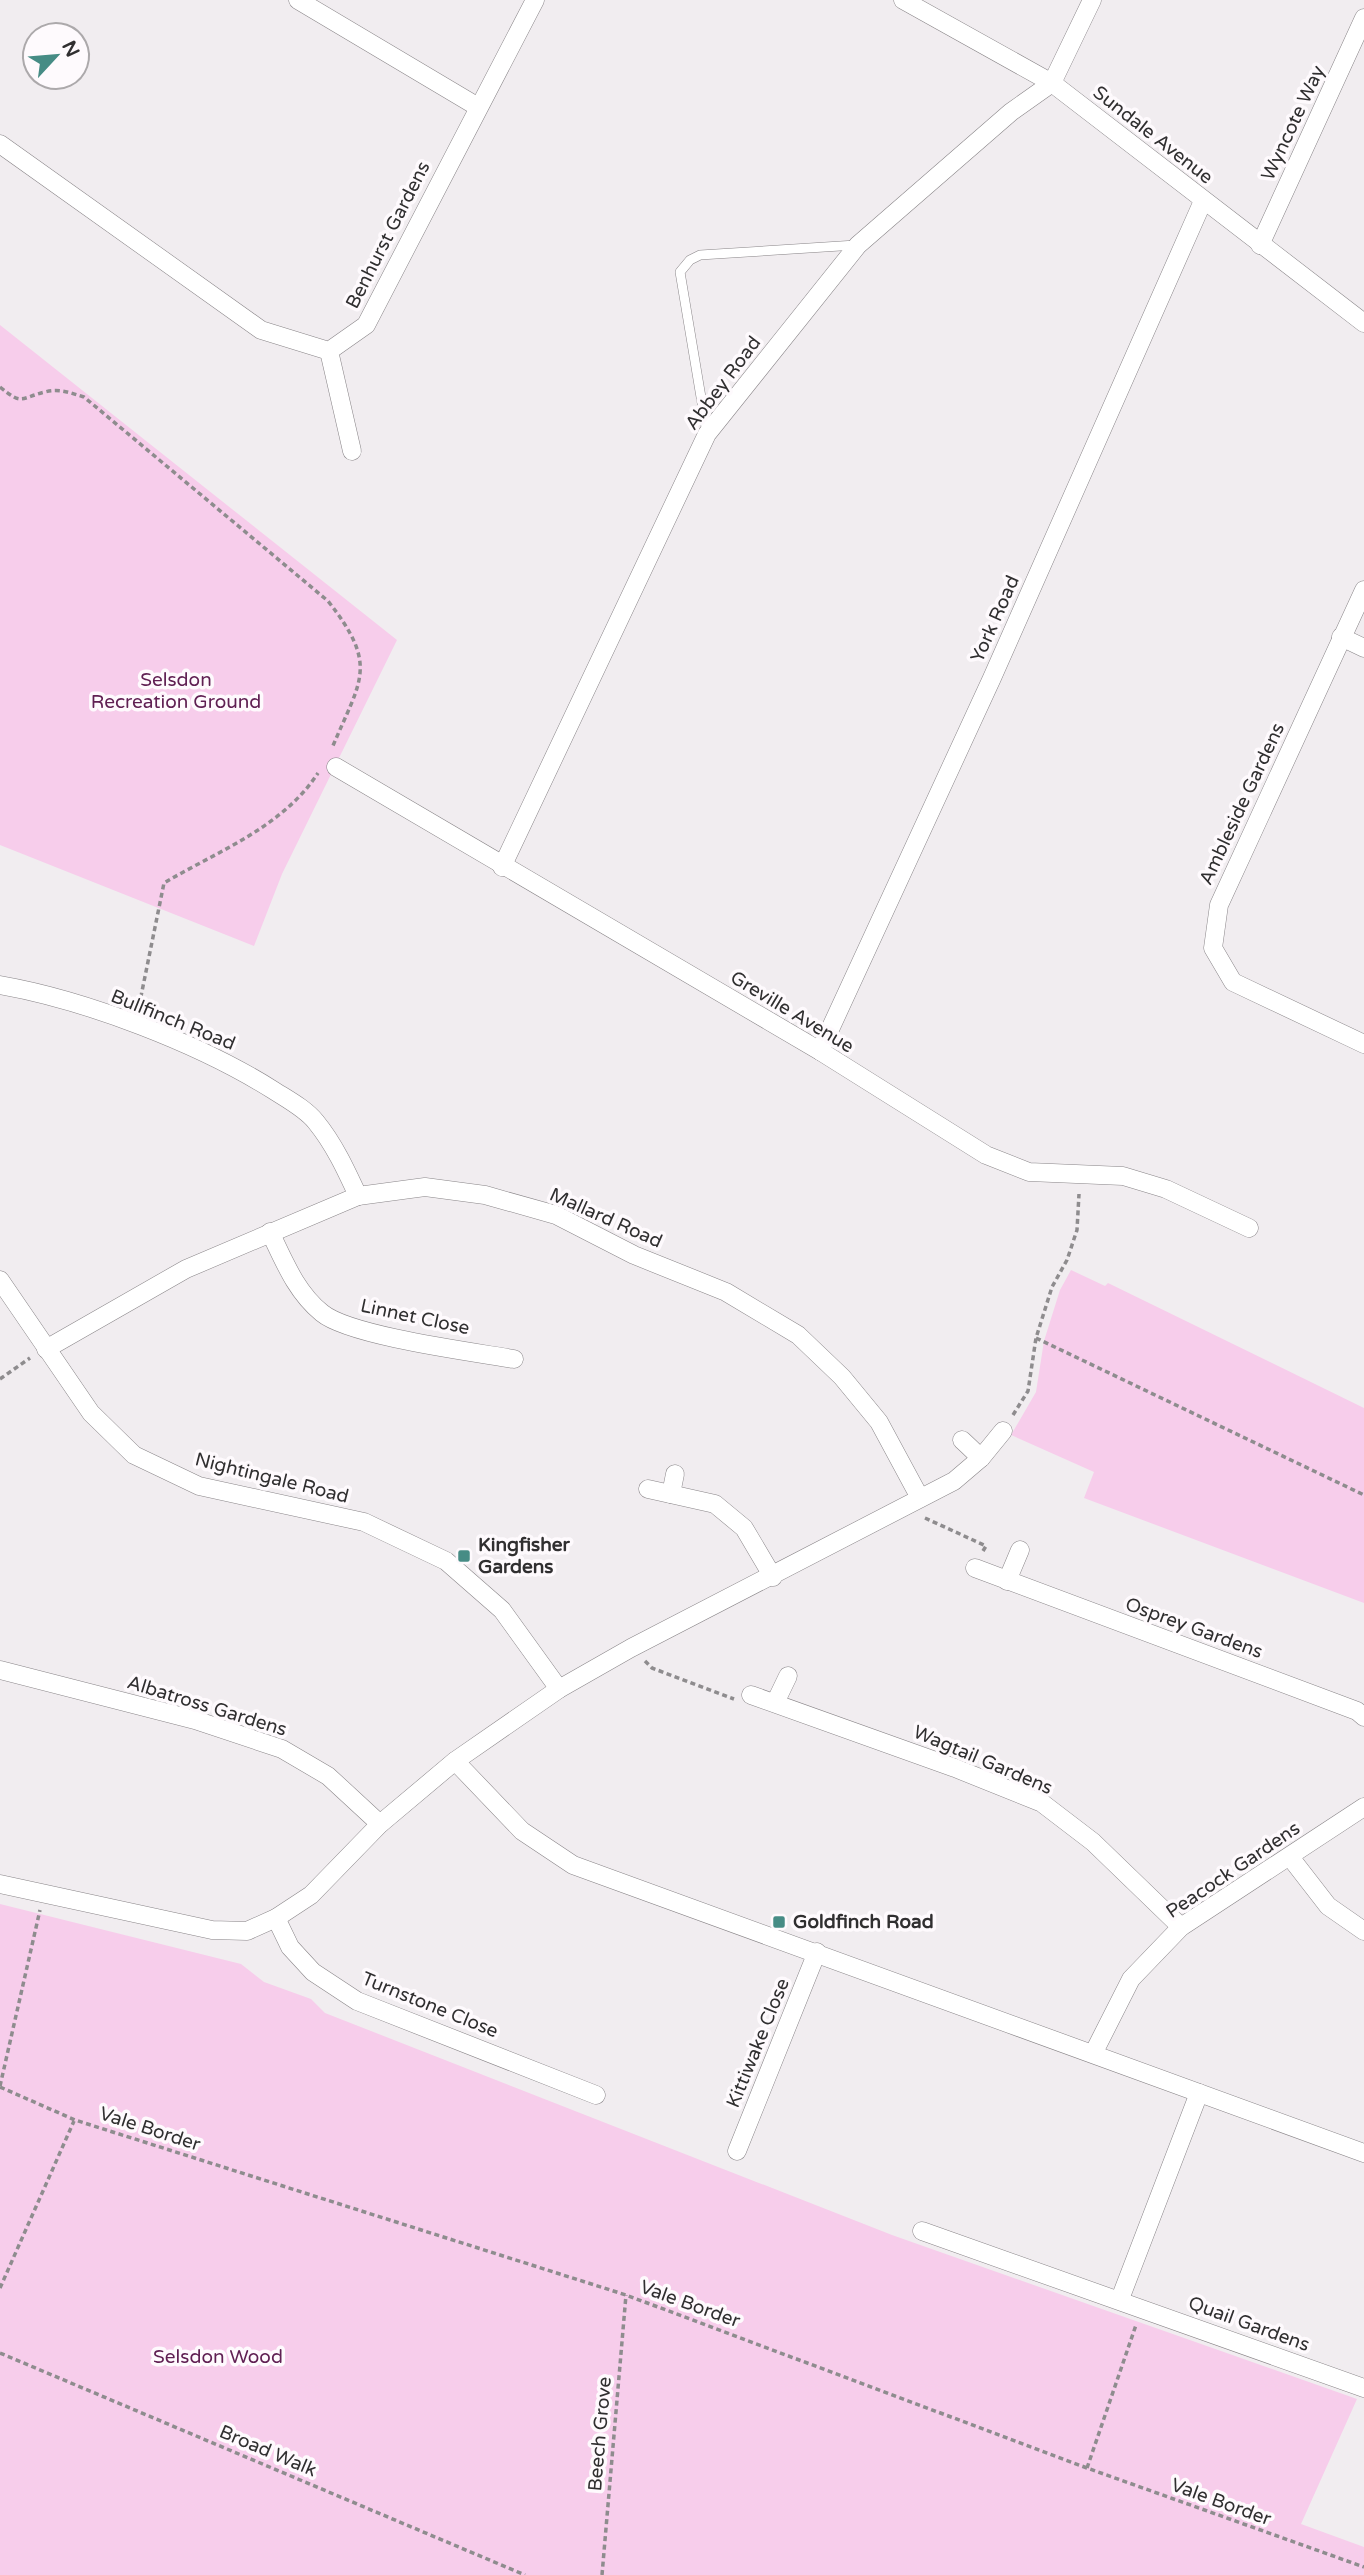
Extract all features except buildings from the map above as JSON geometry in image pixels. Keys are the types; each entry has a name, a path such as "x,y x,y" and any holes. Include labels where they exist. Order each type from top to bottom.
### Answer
{"street":[{"path":"298,0 478,107"},
{"name":"Benhurst Gardens","path":"329,351 366,325 535,0"},
{"name":"Sundale Avenue","path":"903,0 1052,83 1364,323"},
{"path":"1052,83 1092,0"},
{"name":"Wyncote Way","path":"1260,244 1364,18"},
{"name":"Abbey Road","path":"502,867 707,434 858,245 1011,112 1052,83"},
{"path":"0,144 261,330 329,351 352,451"},
{"name":"York Road","path":"820,1051 992,678 1203,201"},
{"name":"Ambleside Gardens","path":"1364,590 1219,905 1213,948 1233,982 1364,1044"},
{"path":"1341,638 1364,648"},
{"name":"Greville Avenue","path":"331,764 502,867 820,1051 986,1156 1029,1172 1123,1176 1166,1189 1249,1227"},
{"name":"Bullfinch Road","path":"0,985 38,992 135,1025 209,1054 244,1072 315,1120 339,1156 358,1196"},
{"name":"Mallard Road","path":"46,1349 186,1269 358,1196 425,1187 485,1195 556,1215 634,1255 726,1292 798,1335 842,1377 879,1422 920,1498"},
{"name":"Linnet Close","path":"270,1232 302,1293 324,1315 363,1330 514,1359"},
{"name":"Nightingale Road","path":"0,1280 91,1413 134,1455 199,1486 364,1522 446,1561 502,1609 559,1689"},
{"path":"0,1884 212,1930 247,1931 276,1918 311,1895 380,1824 455,1761 559,1689 631,1648 773,1577 954,1481 981,1458 1003,1432"},
{"path":"961,1440 981,1458"},
{"path":"671,1494 675,1474"},
{"path":"648,1489 715,1504 744,1528 773,1577"},
{"path":"1007,1581 1020,1550"},
{"name":"Osprey Gardens","path":"975,1568 1357,1711 1364,1717"},
{"name":"Albatross Gardens","path":"0,1670 195,1720 282,1749 328,1776 380,1824"},
{"path":"775,1703 788,1676"},
{"name":"Wagtail Gardens","path":"751,1695 955,1768 1042,1804 1093,1842 1181,1927"},
{"path":"455,1761 522,1831 573,1865 1094,2052 1364,2153"},
{"name":"Peacock Gardens","path":"1094,2052 1131,1979 1181,1927 1364,1807"},
{"path":"1290,1857 1328,1906 1364,1931"},
{"name":"Turnstone Close","path":"276,1918 290,1947 313,1972 357,2001 596,2095"},
{"name":"Kittiwake Close","path":"737,2151 817,1952"},
{"path":"1120,2299 1199,2092"},
{"name":"Quail Gardens","path":"922,2231 1120,2299 1364,2388"}],"lane":[{"path":"707,434 680,272 690,260 700,255 858,245"}],"path":[{"path":"0,387 15,399 25,401 46,391 64,390 84,397 328,601 351,631 361,653 359,684 331,764 303,796 266,826 164,883 135,1025"},
{"path":"1003,1432 1028,1391 1036,1338 1052,1287 1067,1259 1077,1230 1078,1176"},
{"path":"1036,1338 1364,1495"},
{"path":"0,1379 46,1349"},
{"path":"900,1509 986,1546 975,1568"},
{"path":"631,1648 652,1668 746,1704 751,1695"},
{"path":"0,2086 44,1894"},
{"name":"Vale Border","path":"0,2086 75,2120 626,2295 1087,2468 1364,2567"},
{"path":"0,2288 75,2120"},
{"name":"Beech Grove","path":"602,2575 626,2295"},
{"path":"1087,2468 1141,2307"},
{"name":"Broad Walk","path":"0,2353 525,2575"}],"green space":[{"name":"Selsdon Recreation Ground","path":"0,325 397,640 282,874 254,946 0,845"},
{"path":"1071,1270 1105,1286 1108,1283 1364,1408 1364,1603 1084,1498 1094,1472 1011,1435 1036,1392 1044,1341 1060,1290"},
{"name":"Selsdon Wood","path":"0,1904 241,1964 264,1982 311,1999 325,2013 892,2235 1357,2399 1301,2524 1364,2547 1364,2575 0,2575"}],"place":[{"name":"Kingfisher Gardens","path":"464,1556"},
{"name":"Goldfinch Road","path":"779,1922"}]}
